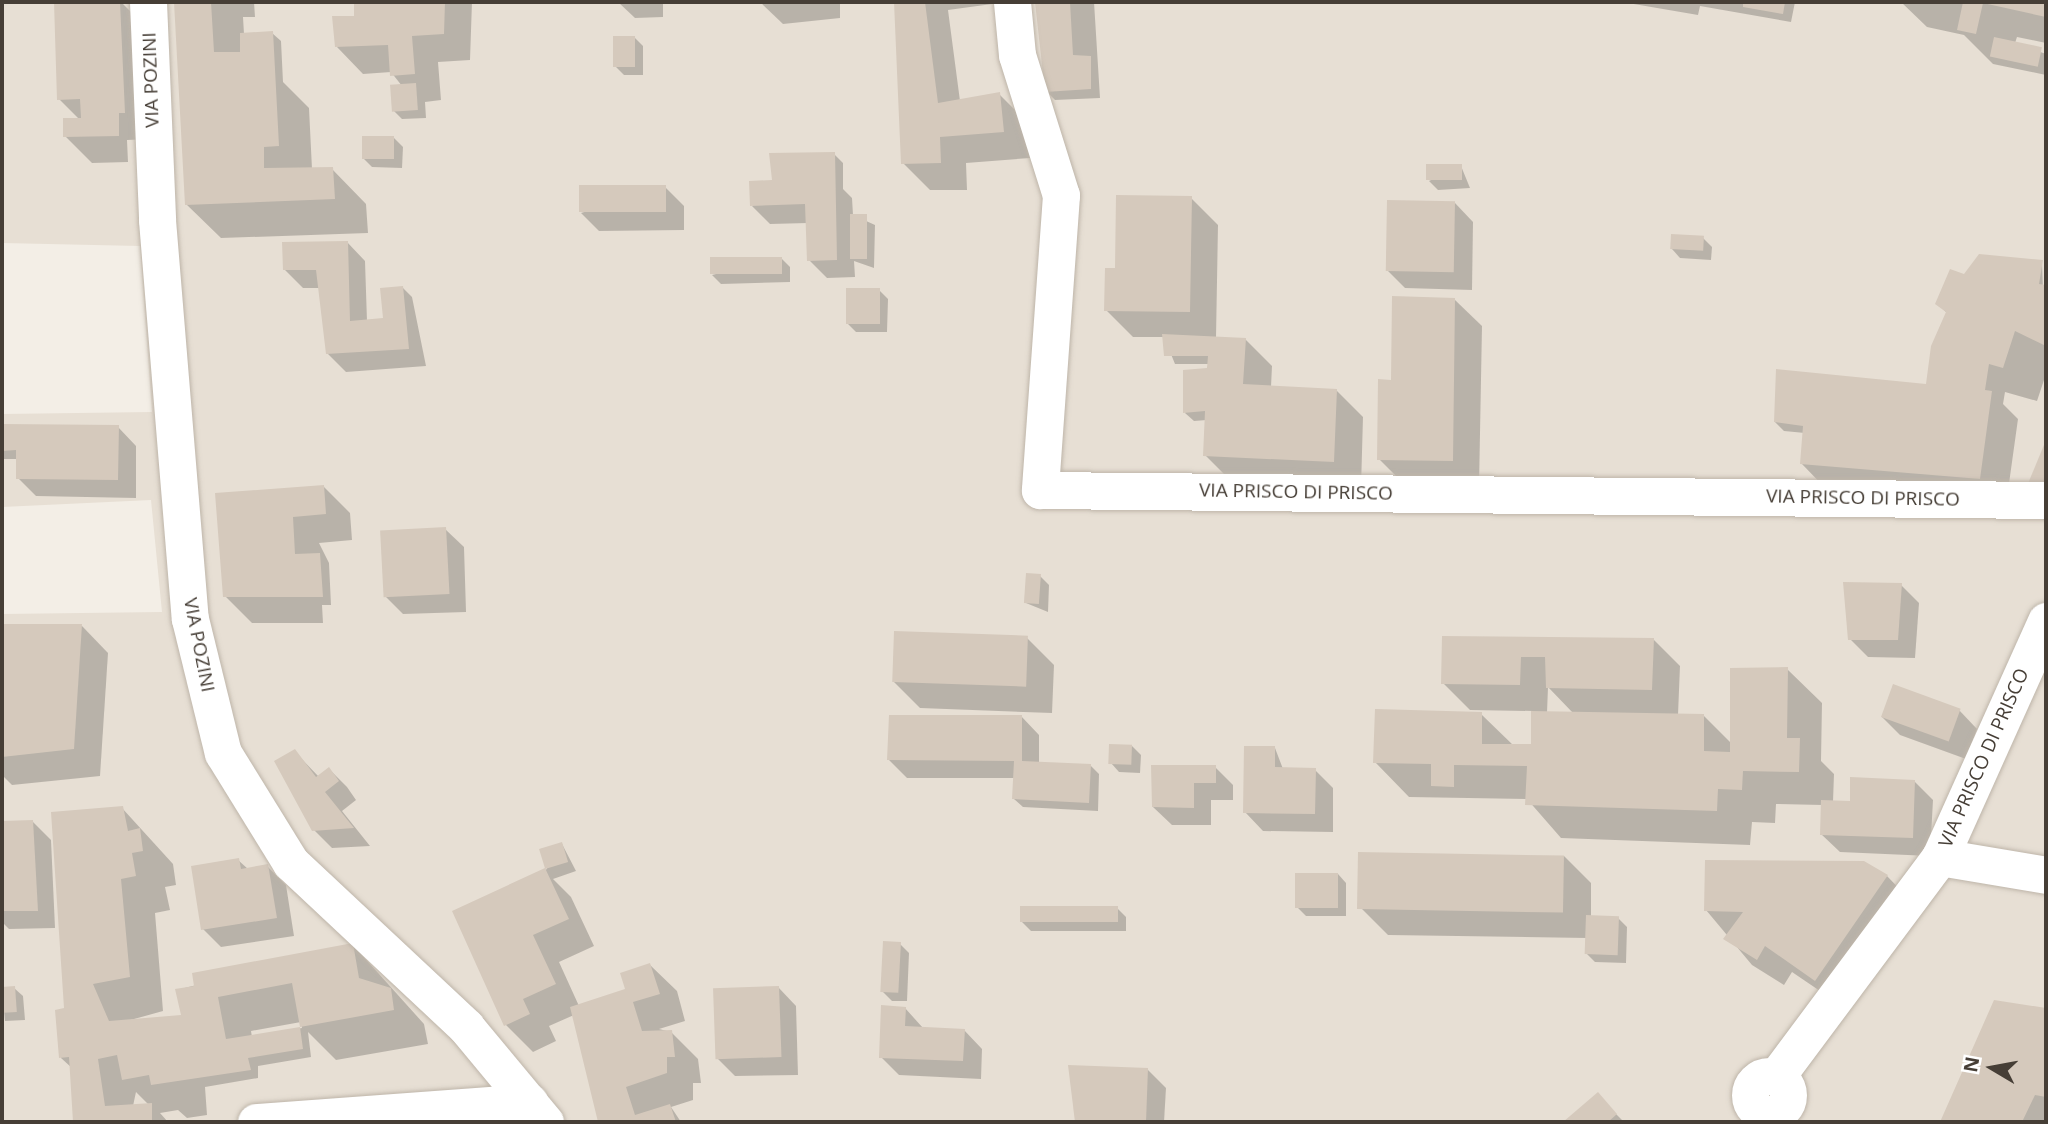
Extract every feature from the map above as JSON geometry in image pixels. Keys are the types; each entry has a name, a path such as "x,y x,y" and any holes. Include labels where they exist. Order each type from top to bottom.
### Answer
{"street":[{"name":"VIA POZINI","path":"148,2 157,220 190,619 223,753 291,863 466,1027 537,1112"},
{"name":"VIA PRISCO DI PRISCO","path":"1012,2 1017,55 1061,195 1040,490 2046,500"},
{"name":"VIA PRISCO DI PRISCO","path":"1757,1116 1789,1097 1776,1077 1940,857 2046,621"},
{"path":"1940,857 2046,875"},
{"path":"256,1122 537,1112"}],"shaded area":[{"path":"2,2 2046,2 2046,1122 2,1122 2,614 162,612 151,500 2,507 2,414 152,412 140,246 2,243"}],"building":[{"path":"54,2 120,2 125,113 119,113 119,136 63,137 63,118 81,118 80,99 57,100"},
{"path":"174,2 211,2 214,52 240,52 240,33 273,31 279,146 264,147 264,168 333,167 335,199 185,205"},
{"path":"354,2 445,2 444,34 412,36 415,74 390,76 388,45 335,47 332,16 354,16"},
{"path":"894,2 925,2 938,103 1000,92 1004,132 940,137 941,163 901,164"},
{"path":"1035,2 1070,2 1073,55 1091,56 1091,89 1045,92"},
{"path":"1743,2 1785,2 1783,14 1743,7"},
{"path":"1963,2 2046,2 2046,17 1983,3 1976,34 1957,30"},
{"path":"613,36 635,36 635,67 613,67"},
{"path":"1994,37 2042,47 2038,67 1990,57"},
{"path":"416,83 418,110 392,112 390,85"},
{"path":"362,136 394,136 394,159 362,159"},
{"path":"835,152 837,260 807,261 805,204 750,206 749,181 772,180 769,153"},
{"path":"1426,164 1462,164 1462,180 1426,180"},
{"path":"579,185 666,185 666,212 579,212"},
{"path":"1116,195 1192,196 1190,312 1104,311 1105,268 1115,268"},
{"path":"1387,200 1455,201 1454,272 1386,271"},
{"path":"850,214 867,214 867,259 850,259"},
{"path":"1671,234 1704,236 1703,251 1670,249"},
{"path":"348,241 350,321 383,318 380,288 403,286 409,349 326,354 316,270 283,270 282,242"},
{"path":"1979,254 2043,260 2039,284 2046,285 2046,346 2015,331 2003,368 1989,364 1985,390 1992,391 1980,479 1800,464 1803,426 1774,422 1776,369 1926,384 1931,346 1946,312 1935,304 1950,269 1964,274"},
{"path":"710,257 782,257 782,274 710,274"},
{"path":"846,288 880,288 880,324 846,324"},
{"path":"1392,296 1455,298 1453,461 1377,460 1378,379 1391,380"},
{"path":"1162,334 1246,338 1243,384 1337,389 1334,462 1203,456 1205,411 1183,413 1183,370 1207,368 1208,356 1164,356"},
{"path":"2,424 119,425 118,480 16,479 16,450 2,451"},
{"path":"2046,440 2046,483 2027,486"},
{"path":"324,485 326,514 293,517 295,554 320,553 323,597 223,597 215,493"},
{"path":"446,527 450,594 384,597 380,530"},
{"path":"1026,573 1041,574 1039,604 1024,603"},
{"path":"1843,582 1902,583 1898,640 1848,640"},
{"path":"2,624 82,624 74,749 2,757"},
{"path":"894,631 1028,636 1026,687 892,682"},
{"path":"1442,636 1654,638 1652,690 1546,688 1545,657 1521,657 1520,685 1441,684"},
{"path":"1788,667 1787,738 1800,738 1799,772 1743,771 1742,790 1718,789 1717,811 1525,805 1527,766 1454,765 1454,787 1431,786 1431,764 1373,763 1375,709 1482,712 1482,744 1531,744 1531,711 1704,714 1704,751 1730,752 1730,668"},
{"path":"1893,684 1961,709 1949,742 1881,717"},
{"path":"889,715 1022,715 1022,761 1091,764 1089,803 1012,799 1014,761 887,760"},
{"path":"1109,744 1132,745 1131,765 1108,764"},
{"path":"1244,746 1275,746 1275,767 1316,768 1315,814 1243,813"},
{"path":"295,749 316,777 329,767 339,781 325,792 354,828 312,831 274,761"},
{"path":"1151,765 1216,765 1216,783 1194,783 1194,808 1152,807"},
{"path":"1850,777 1915,780 1913,838 1820,835 1821,800 1850,801"},
{"path":"123,806 128,831 140,828 143,851 132,853 136,876 121,879 130,977 93,984 109,1021 181,1015 175,989 194,986 192,973 353,943 359,978 391,988 394,1010 300,1027 303,1049 248,1058 251,1070 151,1085 149,1075 122,1080 117,1055 98,1059 105,1106 152,1103 152,1122 73,1122 69,1057 59,1058 55,1010 64,1008 51,812","holes":["292,983 300,1027 226,1039 218,997"]},
{"path":"33,820 38,911 2,911 2,821"},
{"path":"562,842 568,862 545,869 539,849"},
{"path":"1358,852 1564,856 1563,913 1357,909"},
{"path":"239,858 241,869 268,864 277,918 201,930 191,866"},
{"path":"1705,860 1864,861 1888,875 1815,981 1765,946 1757,960 1723,939 1743,912 1704,911"},
{"path":"545,868 569,919 533,935 556,984 523,999 530,1014 504,1026 452,911"},
{"path":"1295,873 1338,873 1338,908 1295,908"},
{"path":"1020,906 1118,906 1118,922 1020,922"},
{"path":"1586,915 1619,916 1618,955 1585,954"},
{"path":"883,941 901,942 898,993 880,992"},
{"path":"650,963 660,994 633,1002 642,1031 672,1030 675,1057 667,1057 667,1073 626,1087 635,1115 670,1104 676,1122 598,1122 570,1007 625,989 620,973"},
{"path":"15,986 17,1012 4,1013 2,987"},
{"path":"779,986 781,1057 716,1059 713,988"},
{"path":"1994,1000 2046,1008 2046,1097 2035,1095 2022,1122 1940,1122"},
{"path":"881,1005 906,1007 905,1026 965,1029 963,1061 879,1058"},
{"path":"1068,1065 1148,1068 1146,1122 1075,1122"},
{"path":"1598,1092 1617,1114 1608,1122 1563,1122"}]}
